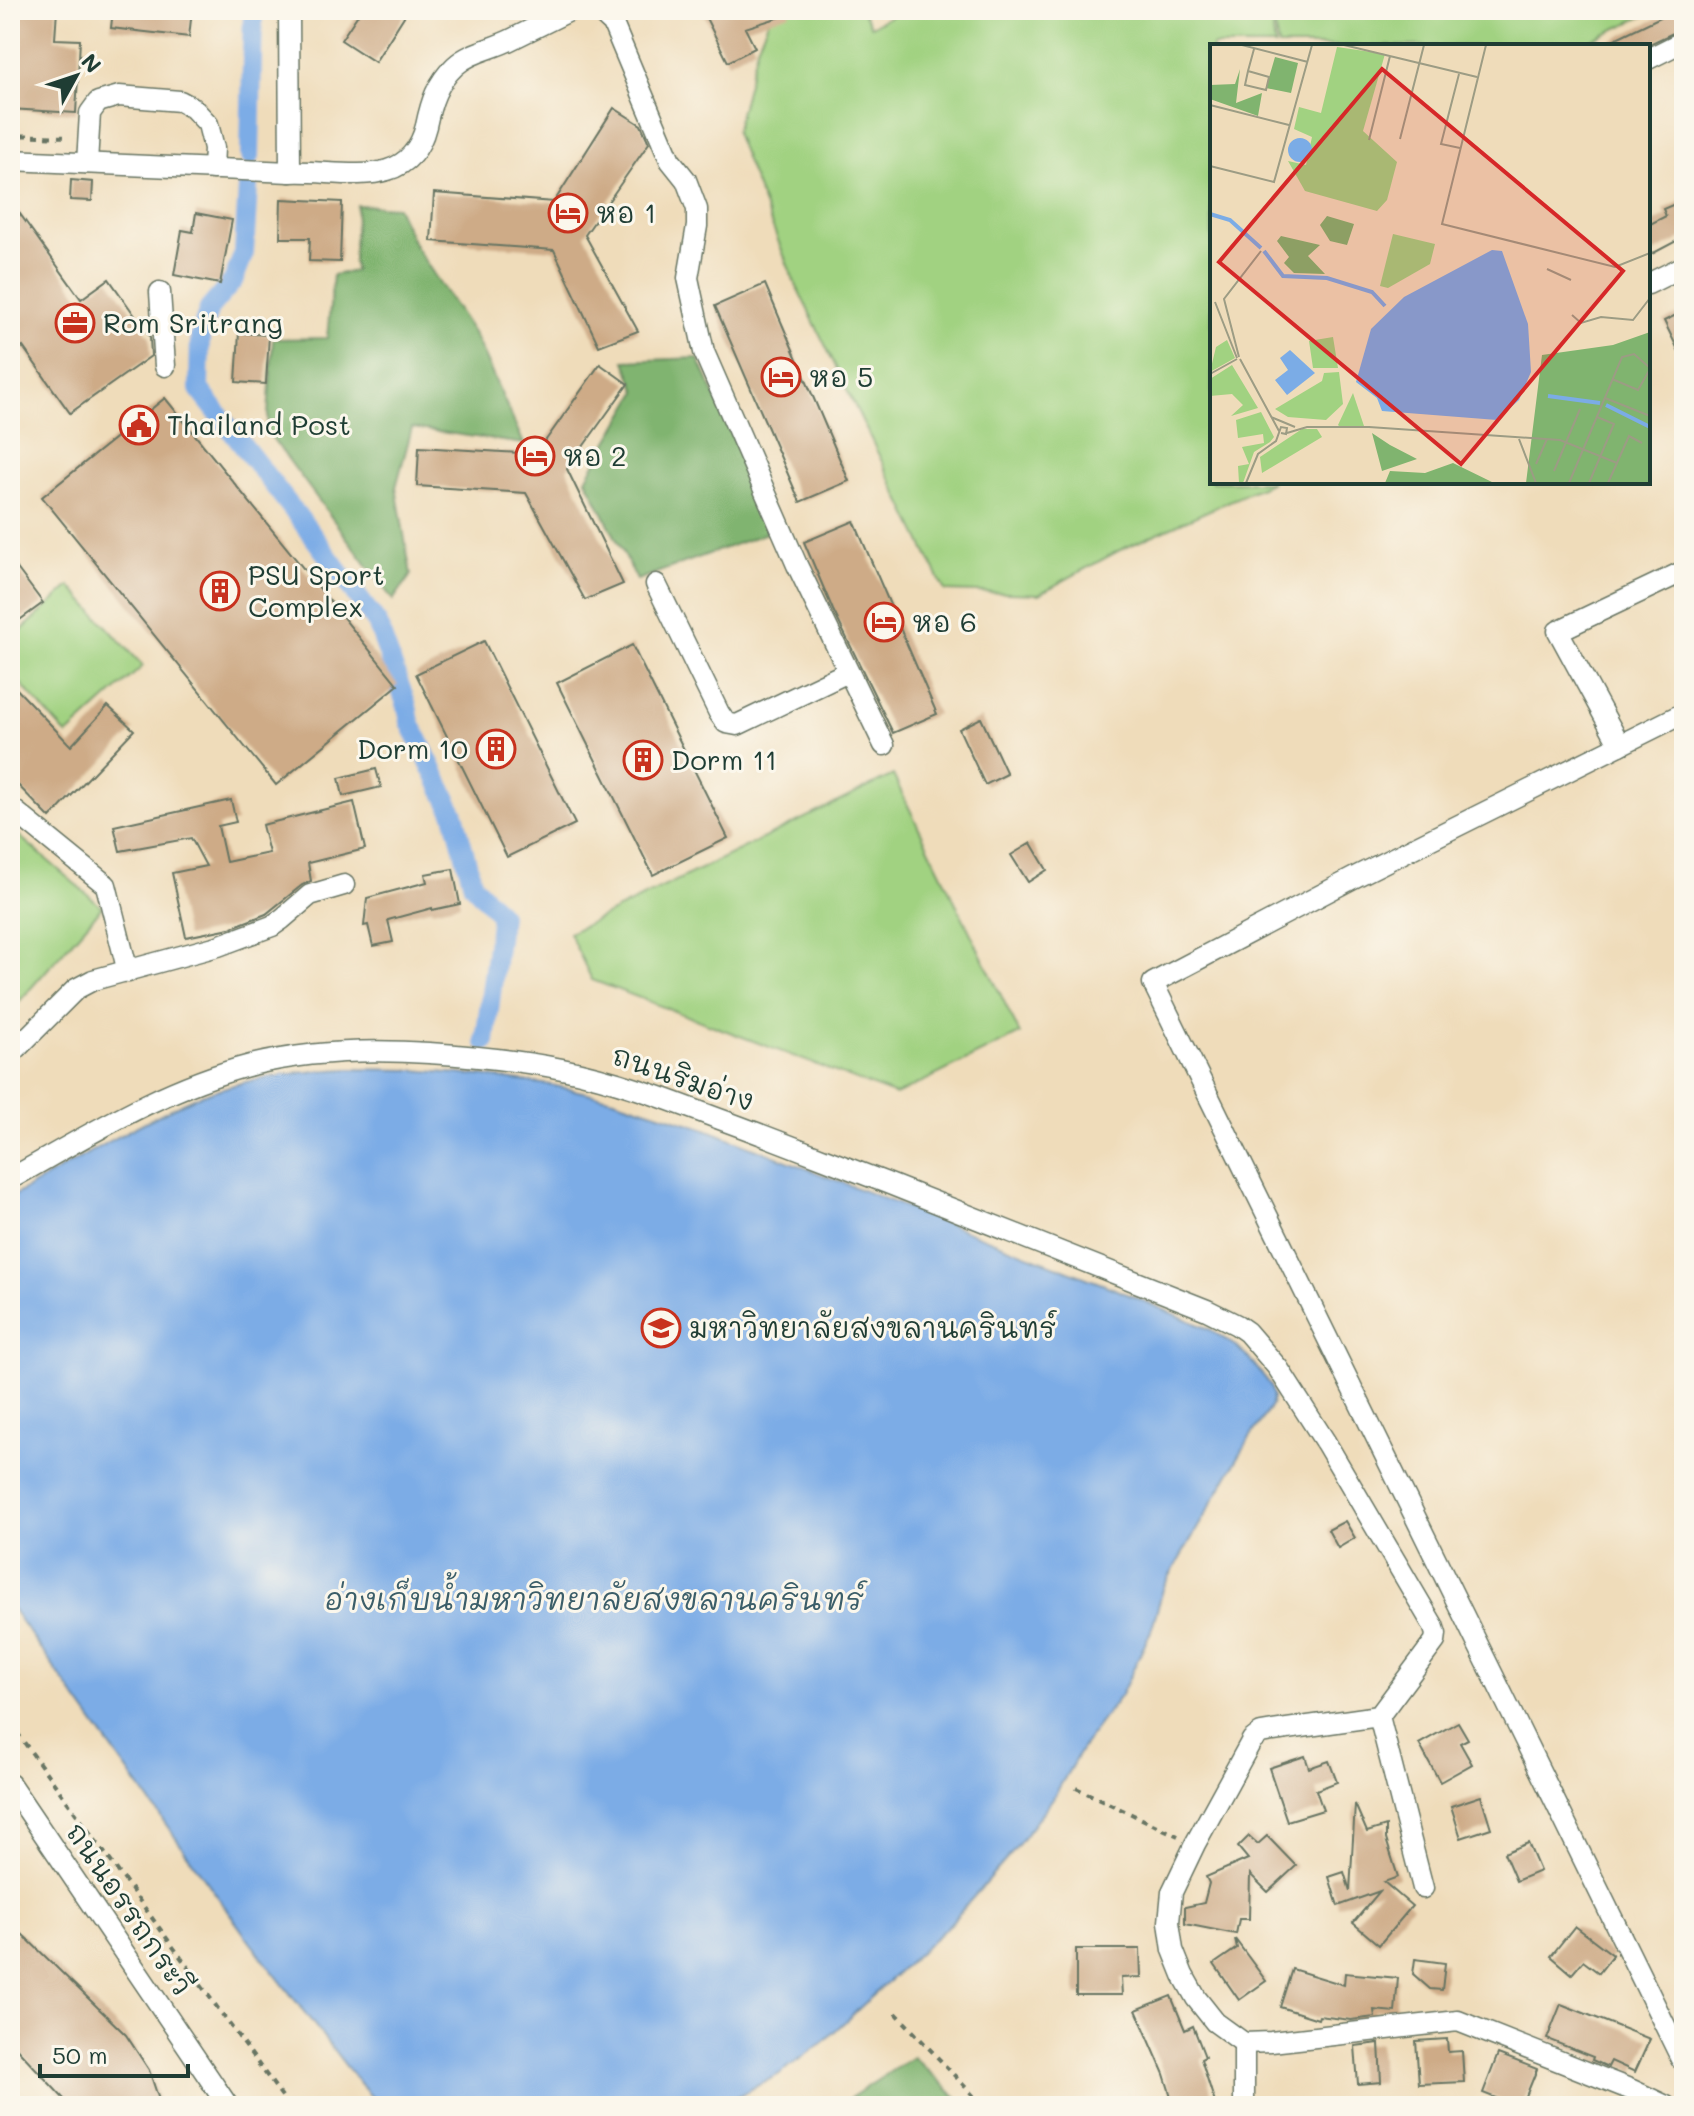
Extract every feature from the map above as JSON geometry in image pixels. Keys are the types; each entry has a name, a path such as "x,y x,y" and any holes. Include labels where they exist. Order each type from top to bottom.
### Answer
{"street":[{"path":"289,10 290,172"},
{"path":"10,160 290,172 369,174 392,170 417,148 423,137 433,97 454,67 467,57 571,10"},
{"path":"598,10 613,24 670,160 689,187 698,214 688,278 704,352 797,565 884,745"},
{"path":"1650,58 1684,41"},
{"path":"87,163 90,113 98,102 119,96 180,101 193,108 208,124 214,148 213,169"},
{"path":"1650,283 1684,266"},
{"path":"160,292 165,366"},
{"path":"1620,745 1558,631 1684,571"},
{"path":"656,584 726,723 737,725 848,672"},
{"path":"1684,713 1359,875 1153,983 1684,2060"},
{"path":"10,807 106,885 128,972"},
{"path":"10,1055 76,989 93,980 218,946 272,926 310,895 344,885"},
{"name":"ถนนริมอ่าง","path":"10,1179 134,1109 210,1077 254,1065 325,1054 396,1051 478,1056 564,1069 617,1082 803,1150 1207,1310 1247,1332 1266,1352 1297,1397 1436,1631 1435,1641 1379,1716"},
{"path":"1423,1888 1379,1716 1273,1731 1256,1736 1247,1748 1195,1844 1172,1892 1171,1942 1183,1975 1196,1998 1215,2022 1244,2043 1458,2021 1666,2106"},
{"name":"ถนนอรรถกระวี","path":"10,1784 228,2106"},
{"path":"1244,2043 1244,2106"}],"path":[{"path":"10,135 68,137"},
{"path":"10,1723 289,2106"},
{"path":"1076,1788 1195,1844"},
{"path":"896,2013 983,2106"}],"green space":[{"path":"773,10 861,10 871,26 903,10 1270,10 1275,44 1210,44 1210,484 1268,484 1118,551 1039,594 945,591 795,283 735,133 758,44"},
{"path":"1272,10 1657,10 1582,44 1278,44"},
{"path":"357,205 397,207 415,246 475,336 524,444 412,428 396,487 411,575 393,600 267,431 273,339 327,338 333,275 355,271"},
{"path":"698,358 775,530 637,580 586,479 637,392 625,361"},
{"path":"70,586 143,666 67,735 10,672 10,641"},
{"path":"893,775 1020,1034 896,1095 592,980 569,933"},
{"path":"10,828 102,907 10,1012"},
{"path":"913,2057 966,2106 838,2106"}],"water":[{"name":"อ่างเก็บน้ำมหาวิทยาลัยสงขลานครินทร์","path":"350,1069 414,1070 551,1085 614,1099 703,1128 1120,1291 1209,1329 1237,1347 1270,1385 1273,1396 1271,1406 1164,1586 1151,1631 1121,1695 1085,1743 1053,1798 1012,1853 948,1926 823,2042 778,2075 732,2099 710,2106 380,2106 250,1942 10,1606 10,1198 118,1136 199,1096 273,1076"}],"building":[{"path":"10,10 57,10 55,39 80,40 76,113 10,109"},
{"path":"113,10 192,10 189,37 111,28"},
{"path":"361,10 408,10 375,62 341,40"},
{"path":"702,10 789,10 790,14 745,28 755,48 728,62"},
{"path":"1675,10 1684,10 1684,28 1649,44 1604,44"},
{"path":"614,108 641,125 649,143 585,235 638,331 599,346 554,250 431,241 434,193 554,202"},
{"path":"71,180 93,182 92,201 70,200"},
{"path":"281,199 342,202 340,262 309,261 310,238 280,238"},
{"name":"Rom Sritrang","path":"10,200 81,299 109,279 150,337 151,356 70,413 23,347 10,356"},
{"path":"1684,200 1684,237 1650,255 1650,224 1666,216 1663,209"},
{"path":"196,213 232,220 220,284 174,275 182,230 193,232"},
{"path":"765,284 849,481 800,502 715,306"},
{"path":"1684,311 1684,362 1664,321"},
{"path":"239,333 269,335 266,384 236,382"},
{"path":"600,364 628,384 567,469 623,584 585,600 526,493 417,486 419,447 536,454"},
{"name":"PSU Sport Complex","path":"165,398 398,685 276,785 42,497"},
{"path":"854,521 937,714 893,733 833,610 804,542"},
{"path":"10,559 43,603 10,627"},
{"name":"Dorm 10","path":"484,641 575,824 507,857 416,674"},
{"name":"Dorm 11","path":"632,645 728,838 653,875 557,683"},
{"path":"10,682 71,746 108,706 134,730 50,818 10,777"},
{"path":"981,718 1007,774 985,785 959,729"},
{"path":"376,769 381,787 343,796 339,778"},
{"path":"231,800 236,822 218,826 226,862 269,853 262,825 354,802 365,849 308,863 311,881 266,914 230,928 186,937 172,873 206,866 191,838 120,851 114,826"},
{"path":"1031,843 1047,870 1028,882 1011,855"},
{"path":"453,869 460,904 388,920 393,942 373,946 368,925 364,926 367,898 427,882 425,874"},
{"path":"1345,1521 1355,1538 1338,1548 1328,1530"},
{"path":"1458,1722 1468,1739 1460,1743 1472,1764 1440,1782 1419,1744"},
{"path":"1305,1756 1309,1768 1329,1761 1337,1782 1316,1790 1323,1810 1287,1821 1269,1768"},
{"path":"1481,1796 1491,1828 1461,1838 1451,1806"},
{"path":"1355,1804 1367,1832 1386,1826 1386,1839 1398,1877 1384,1882 1412,1906 1379,1945 1353,1923 1380,1891 1338,1906 1329,1877 1344,1872 1350,1891"},
{"path":"1249,1836 1258,1844 1267,1836 1296,1866 1268,1892 1250,1874 1249,1919 1239,1919 1236,1934 1185,1924 1185,1907 1204,1903 1209,1883 1206,1877 1248,1859 1238,1847"},
{"path":"1528,1843 1540,1871 1516,1881 1504,1853"},
{"path":"1575,1926 1613,1955 1599,1973 1583,1961 1572,1974 1551,1956"},
{"path":"19,1931 126,2035 149,2070 161,2106 67,2106 65,2100 10,2041 10,1942"},
{"path":"1235,1939 1266,1981 1239,2000 1214,1964 1237,1948"},
{"path":"1076,1949 1140,1949 1141,1977 1121,1978 1122,1995 1076,1995"},
{"path":"1415,1959 1445,1963 1442,1990 1430,1989 1413,1974"},
{"path":"1292,1969 1344,1985 1345,1973 1398,1978 1395,2012 1374,2010 1375,2017 1351,2020 1319,2016 1318,2019 1280,2007"},
{"path":"1171,1996 1185,2030 1193,2026 1205,2057 1201,2059 1216,2106 1174,2106 1164,2074 1136,2010"},
{"path":"1561,2004 1650,2039 1635,2072 1611,2061 1608,2067 1592,2060 1593,2057 1547,2039"},
{"path":"1447,2039 1448,2052 1462,2051 1464,2082 1419,2084 1416,2041"},
{"path":"1379,2043 1381,2082 1358,2084 1355,2046"},
{"path":"1498,2054 1537,2069 1522,2106 1483,2093"}],"waterway":[{"path":"250,156 253,10"},
{"path":"248,187 244,253 233,281 209,309 200,336 199,389 377,623 410,722 454,814 473,885 501,915 485,1041"}],"place":[{"name":"หอ 1","path":"568,213"},
{"name":"Rom Sritrang","path":"75,323"},
{"name":"หอ 5","path":"781,377"},
{"name":"Thailand Post","path":"139,425"},
{"name":"หอ 2","path":"535,456"},
{"name":"PSU Sport Complex","path":"220,591"},
{"name":"หอ 6","path":"884,622"},
{"name":"Dorm 10","path":"496,749"},
{"name":"Dorm 11","path":"643,760"},
{"name":"มหาวิทยาลัยสงขลานครินทร์","path":"661,1328"}]}
